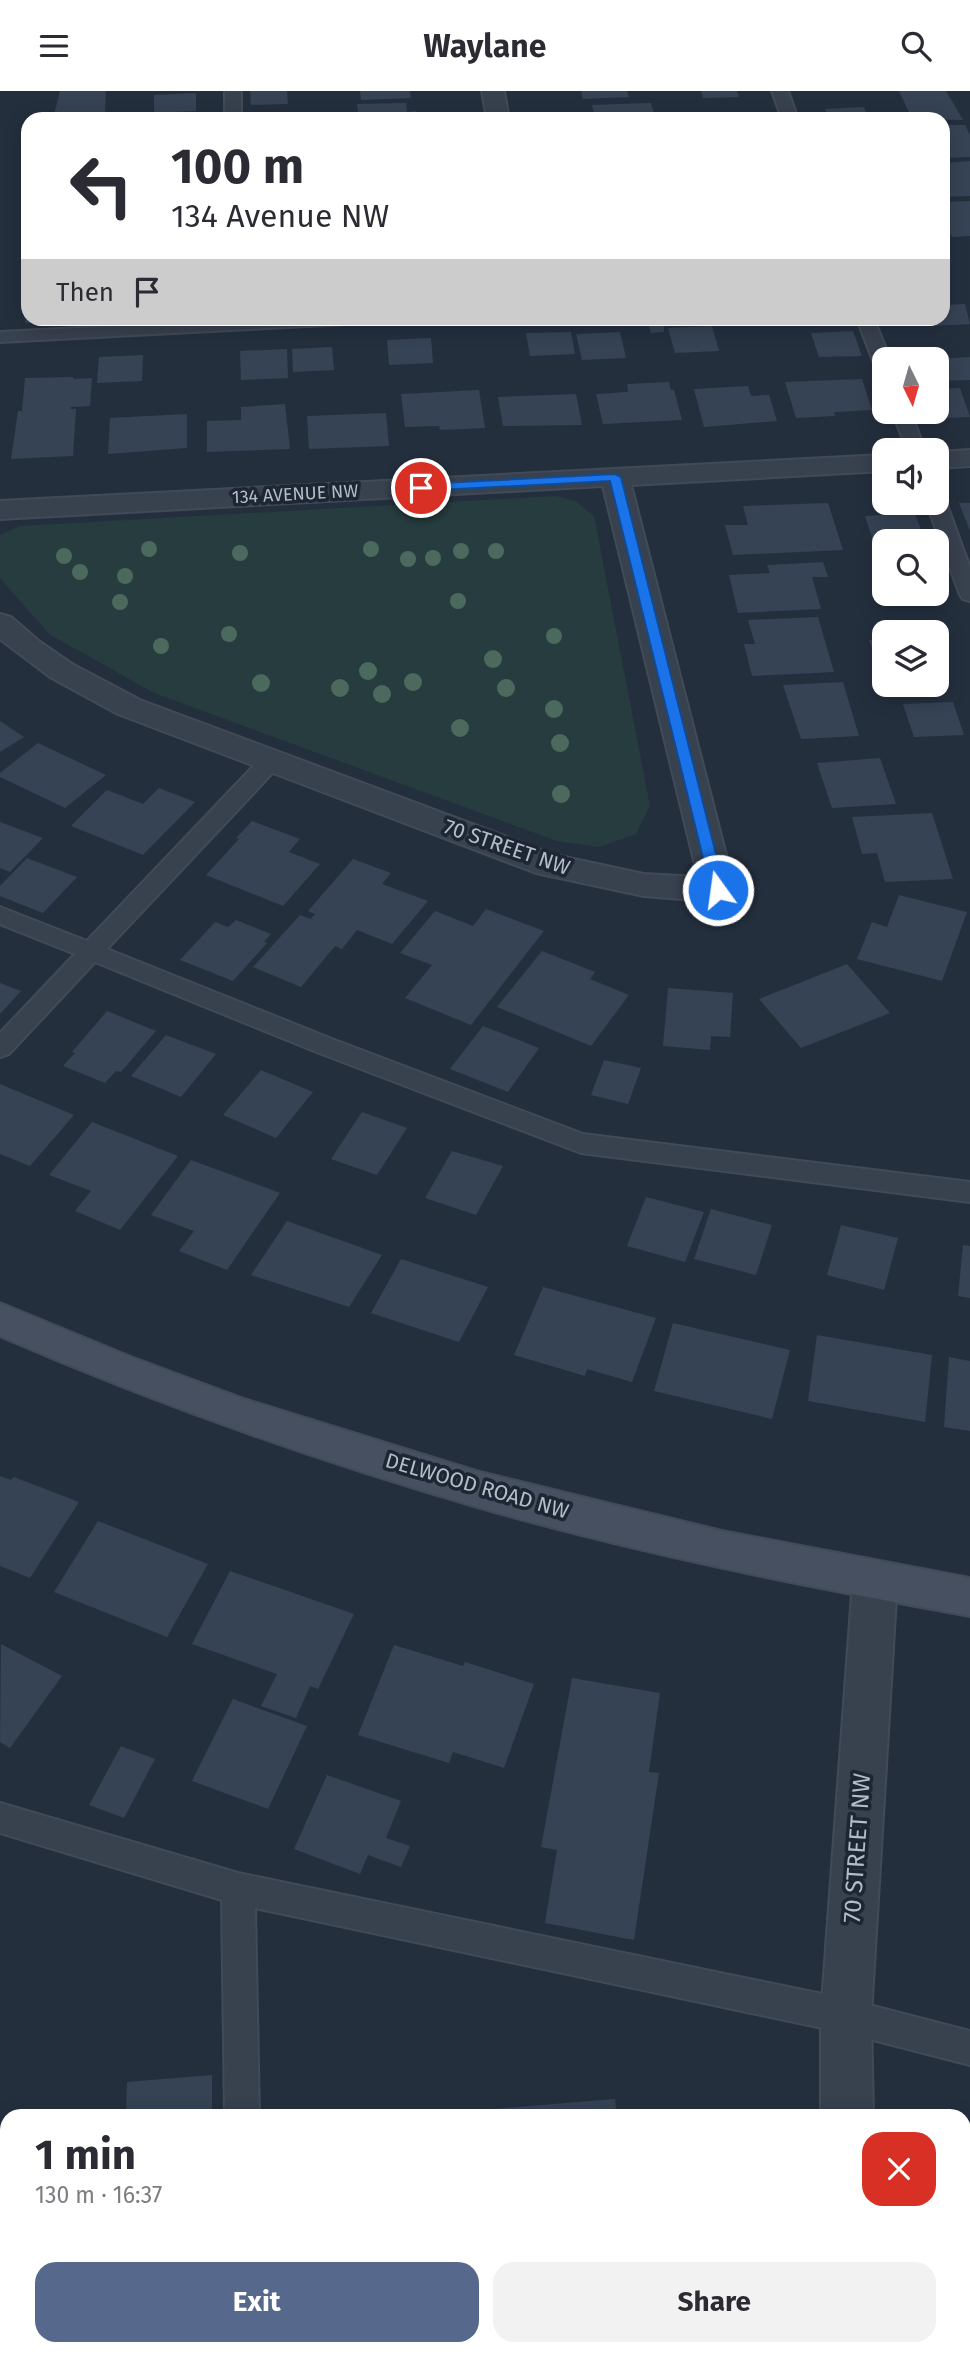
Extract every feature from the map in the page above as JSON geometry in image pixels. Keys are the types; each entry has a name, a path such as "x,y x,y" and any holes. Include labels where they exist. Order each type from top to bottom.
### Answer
{"street":[{"path":"493,91 498,112"},
{"path":"949,459 970,458"},
{"name":"134 AVENUE NW","path":"0,510 872,464"},
{"name":"70 STREET NW","path":"0,623 44,660 84,685 129,707 548,865 644,885 718,890 615,477"},
{"name":"DELWOOD ROAD NW","path":"0,1319 179,1392 341,1448 485,1491 690,1543 875,1581 970,1597"},
{"name":"70 STREET NW","path":"847,2109 846,2016 875,1581"}],"lane":[{"path":"233,91 233,112"},
{"path":"780,91 788,112"},
{"path":"0,337 164,326"},
{"path":"869,326 877,347"},
{"path":"941,515 970,595"},
{"path":"0,1048 271,761"},
{"path":"0,915 323,1045 581,1143 970,1192"},
{"path":"0,1818 238,1889 846,2016 970,2048"},
{"path":"238,1889 242,2109"}],"green space":[{"path":"556,496 575,501 594,516 650,806 636,834 599,847 557,841 154,693 49,634 0,578 0,535 20,526"}],"building":[{"path":"60,91 106,91 105,112 55,112"},
{"path":"250,91 287,91 288,104 251,105"},
{"path":"360,91 410,91 411,98 361,100"},
{"path":"581,91 627,91 629,97 583,99"},
{"path":"701,91 737,91 739,97 703,98"},
{"path":"899,91 946,91 963,120 950,120 950,112 909,112"},
{"path":"196,93 196,111 154,112 154,95"},
{"path":"406,103 407,112 358,112 357,104"},
{"path":"651,103 654,112 594,112 592,105"},
{"path":"864,107 866,112 826,112 825,109"},
{"path":"950,125 965,125 970,135 970,157 950,158"},
{"path":"970,161 970,196 950,197 950,162"},
{"path":"970,201 970,236 952,237 950,202"},
{"path":"965,304 970,324 950,325 950,305"},
{"path":"649,326 664,326 664,332 651,333"},
{"path":"712,326 719,351 675,353 668,328"},
{"path":"853,331 862,356 819,357 811,333"},
{"path":"571,332 575,354 530,356 526,333"},
{"path":"620,332 626,358 582,360 576,334"},
{"path":"431,338 433,363 389,365 387,340"},
{"path":"332,347 334,370 293,372 292,349"},
{"path":"287,349 288,378 241,380 240,351"},
{"path":"143,355 142,381 97,383 99,357"},
{"path":"970,357 970,380 949,381 949,358"},
{"path":"74,377 73,379 92,378 90,406 71,407 76,409 73,456 11,459 18,411 22,411 25,378"},
{"path":"862,379 872,410 796,418 785,382"},
{"path":"669,382 671,390 674,390 682,420 603,424 596,394 628,392 627,384"},
{"path":"748,386 751,396 769,395 777,421 704,427 694,389"},
{"path":"949,388 960,388 970,417 949,418"},
{"path":"479,390 485,428 440,430 439,426 405,427 401,394"},
{"path":"576,394 582,425 503,426 498,397"},
{"path":"285,404 290,449 207,452 207,421 241,420 241,407"},
{"path":"386,413 389,446 309,449 307,416"},
{"path":"187,414 187,448 108,454 110,418"},
{"path":"828,503 843,550 733,555 725,525 748,525 743,506"},
{"path":"959,503 970,503 970,531"},
{"path":"916,515 921,529 872,529 872,538 865,516"},
{"path":"823,562 828,577 812,577 821,609 738,613 729,575 770,573 767,565"},
{"path":"818,617 834,672 752,676 744,644 755,644 748,620"},
{"path":"843,682 859,736 801,739 783,685"},
{"path":"953,702 964,735 914,737 903,704"},
{"path":"0,721 24,737 0,752"},
{"path":"38,743 106,775 65,808 0,777 0,773"},
{"path":"880,758 896,804 832,808 817,763"},
{"path":"159,788 195,802 143,855 71,826 107,790 143,804"},
{"path":"932,813 953,879 885,882 877,853 862,854 852,817"},
{"path":"252,821 300,839 289,852 320,864 283,906 206,875"},
{"path":"0,822 43,838 10,872 0,868"},
{"path":"27,858 77,877 43,913 0,896 0,886"},
{"path":"353,859 391,873 382,884 428,901 392,944 357,930 342,949 335,946 301,987 253,967 300,915 311,919 315,914 308,911"},
{"path":"899,895 967,912 942,981 857,959 872,922 887,927"},
{"path":"486,909 544,931 471,1025 405,998 432,965 400,953 435,911 473,926"},
{"path":"236,920 271,934 264,942 267,943 233,981 180,960 215,922 228,927"},
{"path":"542,951 595,972 590,979 629,995 591,1046 497,1007"},
{"path":"847,964 890,1013 801,1048 759,999"},
{"path":"0,983 21,991 0,1014"},
{"path":"668,988 733,993 730,1037 711,1036 710,1050 663,1046"},
{"path":"107,1011 156,1031 121,1072 116,1071 105,1083 63,1066"},
{"path":"483,1026 539,1048 508,1092 450,1069"},
{"path":"166,1035 216,1054 181,1097 131,1076"},
{"path":"604,1060 641,1068 628,1104 591,1095"},
{"path":"261,1070 313,1092 276,1138 223,1115"},
{"path":"0,1084 74,1115 30,1166 0,1154"},
{"path":"362,1112 407,1128 377,1175 331,1159"},
{"path":"92,1122 178,1156 120,1230 75,1211 91,1191 49,1175"},
{"path":"452,1151 503,1166 476,1215 425,1198"},
{"path":"191,1160 280,1193 227,1270 179,1251 194,1231 151,1215"},
{"path":"646,1197 704,1212 685,1262 627,1246"},
{"path":"711,1209 772,1225 756,1275 694,1259"},
{"path":"287,1221 382,1255 349,1307 251,1275"},
{"path":"841,1225 898,1238 884,1290 827,1275"},
{"path":"963,1245 970,1246 970,1298 958,1296"},
{"path":"401,1259 488,1287 459,1342 371,1313"},
{"path":"543,1287 656,1318 632,1382 587,1369 585,1376 514,1355"},
{"path":"673,1323 790,1350 772,1419 654,1391"},
{"path":"817,1335 932,1355 925,1422 808,1401"},
{"path":"949,1357 970,1361 970,1431 944,1427"},
{"path":"0,1476 11,1480 14,1477 79,1502 30,1578 0,1566"},
{"path":"98,1521 208,1564 167,1637 54,1592"},
{"path":"230,1571 354,1614 318,1689 310,1686 296,1718 261,1706 277,1674 192,1644"},
{"path":"1,1644 62,1676 10,1748 0,1742"},
{"path":"394,1645 463,1666 465,1662 534,1684 504,1768 453,1752 449,1763 358,1735"},
{"path":"572,1678 660,1693 649,1772 659,1773 634,1940 545,1923 557,1850 541,1847"},
{"path":"233,1699 307,1726 268,1809 192,1781"},
{"path":"121,1746 155,1759 124,1818 89,1805"},
{"path":"327,1775 401,1801 386,1838 410,1846 401,1867 368,1855 360,1874 294,1849"},
{"path":"212,2075 212,2109 126,2109 127,2082"},
{"path":"615,2099 616,2109 492,2109"}],"route":[{"path":"421,488 615,477 718,890"}]}
